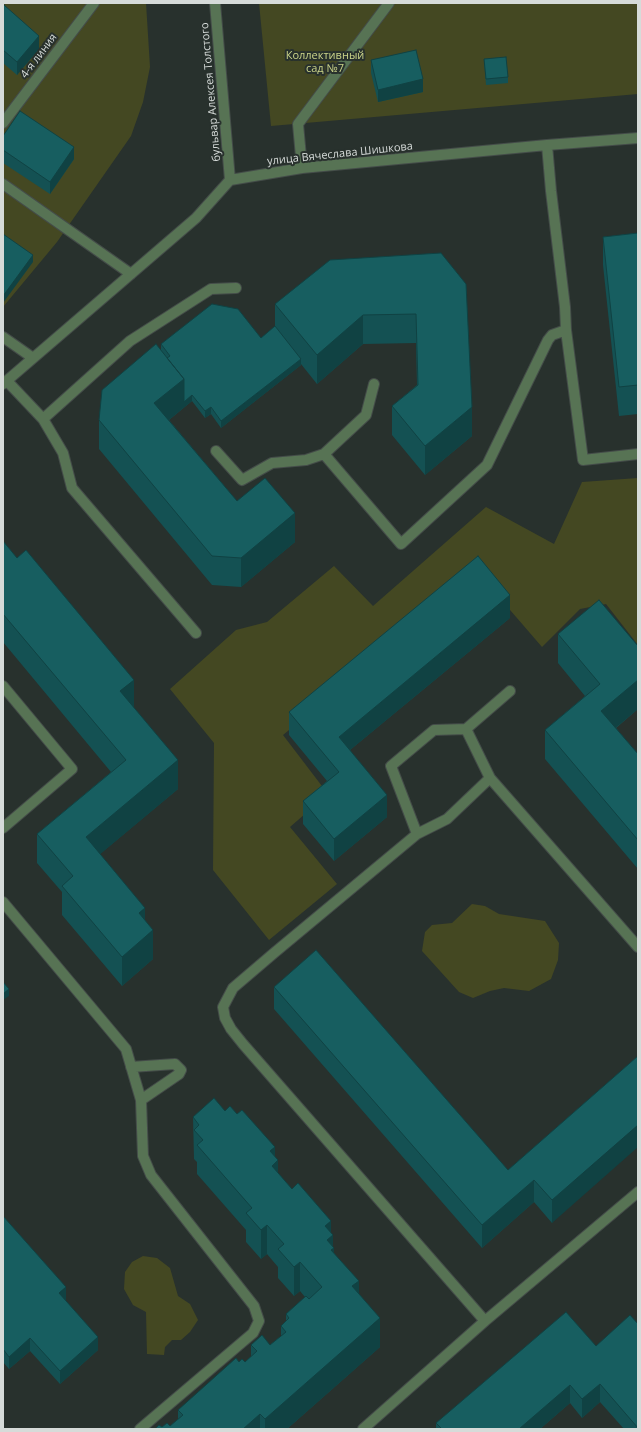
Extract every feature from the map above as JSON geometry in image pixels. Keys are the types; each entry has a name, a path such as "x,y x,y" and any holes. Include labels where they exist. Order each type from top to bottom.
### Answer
{"street":[{"name":"4-я линия","path":"3,123 94,3"},
{"name":"бульвар Алексея Толстого","path":"215,3 230,180"},
{"path":"302,168 298,124 389,3"},
{"name":"улица Вячеслава Шишкова","path":"230,180 302,168 638,138"},
{"path":"547,145 565,307 566,330 583,460 638,454"},
{"path":"196,633 72,488 62,453 43,419 5,382 196,218 230,180"},
{"path":"3,184 131,274"},
{"path":"43,419 130,341 211,289 236,288"},
{"path":"324,454 401,544 487,465 548,340 552,335 566,330"},
{"path":"3,337 33,358"},
{"path":"216,451 242,480 272,462 306,460 324,454 366,415 374,384"},
{"path":"3,686 72,769 3,828"},
{"path":"417,834 392,766 434,730 466,729 510,691"},
{"path":"466,729 490,778 638,948"},
{"path":"485,1322 243,1044 231,1029 225,1018 223,1007 233,988 417,834 447,819 490,778"},
{"path":"3,902 126,1049 141,1100 143,1156 151,1175 254,1306 259,1321 253,1333 140,1429"},
{"path":"132,1067 175,1064 181,1070 179,1074 141,1100"},
{"path":"363,1429 485,1322 638,1192"}],"green space":[{"path":"3,3 146,3 150,67 143,102 131,136 57,242 3,307"},
{"name":"Коллективный сад №7","path":"259,3 638,3 638,94 271,126"},
{"path":"638,478 638,645 606,604 580,609 542,647 479,574 283,735 328,794 290,827 337,884 269,940 213,870 214,743 170,689 236,630 267,622 334,566 373,606 486,507 554,544 582,482"},
{"path":"472,904 485,906 499,914 545,921 559,943 558,960 551,979 529,991 504,988 490,991 473,998 459,992 422,951 425,932 432,925 452,923"},
{"path":"143,1256 157,1258 170,1268 178,1296 190,1304 198,1320 190,1332 181,1340 172,1340 165,1347 164,1355 147,1354 146,1312 133,1305 124,1289 125,1272 132,1262"}],"building":[{"path":"4,5 39,36 17,62 3,50"},
{"path":"416,50 423,79 378,90 371,60"},
{"path":"506,57 508,77 486,79 484,59"},
{"path":"20,111 74,147 50,182 3,150 3,136"},
{"path":"638,233 638,385 619,387 603,237"},
{"path":"3,234 33,255 3,296"},
{"path":"441,253 466,284 472,407 425,446 392,406 418,385 416,314 363,315 317,355 275,304 330,260"},
{"path":"212,304 238,309 261,338 275,326 301,359 221,421 211,407 205,411 192,395 184,402 184,379 167,358 170,356 161,344"},
{"path":"156,344 184,379 154,403 237,501 265,478 295,513 241,558 212,556 99,420 102,390"},
{"path":"3,541 17,558 26,550 134,680 120,691 178,760 86,837 145,908 139,913 153,930 122,957 62,886 73,876 37,834 126,760 3,614"},
{"path":"478,556 510,595 339,737 387,795 334,839 303,801 339,772 289,712"},
{"path":"599,600 638,646 638,680 601,711 638,754 638,840 545,730 600,684 558,634"},
{"path":"316,950 508,1170 638,1056 638,1125 552,1200 534,1180 482,1225 274,987"},
{"path":"3,982 9,989 3,994"},
{"path":"214,1098 225,1111 230,1106 237,1114 242,1110 275,1147 270,1151 278,1160 272,1166 292,1189 298,1183 331,1221 325,1226 333,1235 327,1240 334,1248 331,1250 359,1281 352,1286 380,1318 265,1419 260,1414 243,1429 155,1429 159,1425 162,1427 167,1423 170,1426 183,1415 178,1410 236,1358 239,1362 242,1359 245,1362 257,1351 251,1345 262,1335 270,1345 286,1332 281,1326 289,1318 286,1314 306,1296 309,1299 322,1287 300,1262 294,1267 278,1249 284,1244 267,1225 261,1230 246,1213 252,1208 197,1145 203,1140 194,1130 199,1125 193,1117"},
{"path":"3,1216 66,1287 59,1293 98,1337 60,1371 30,1338 9,1357 3,1349"},
{"path":"566,1312 596,1346 630,1315 638,1324 638,1428 600,1384 582,1399 570,1385 519,1429 442,1429 436,1423"}]}
